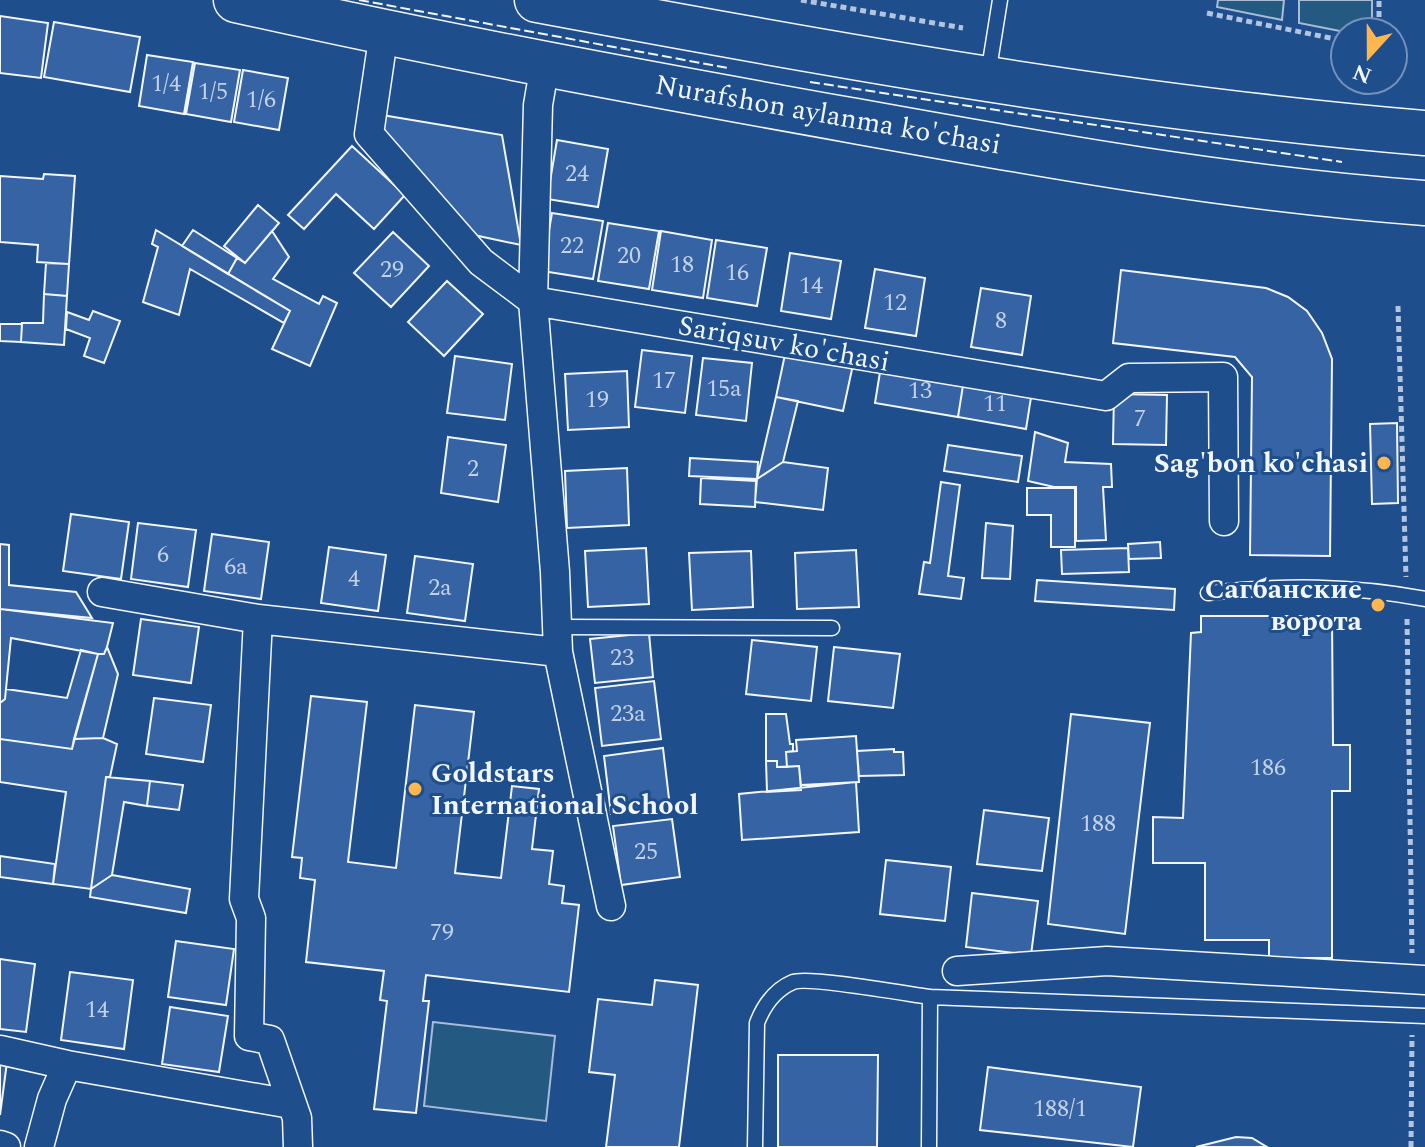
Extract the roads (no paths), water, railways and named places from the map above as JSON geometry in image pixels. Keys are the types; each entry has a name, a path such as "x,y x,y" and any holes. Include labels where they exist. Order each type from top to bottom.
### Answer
{"main road":[{"name":"Nurafshon aylanma ko'chasi","path":"236,0 545,64 785,109 1077,158 1328,195 1425,203"},
{"path":"537,0 987,78 1267,116 1425,133"},
{"path":"785,109 773,95 770,77 780,59 795,47"}],"street":[{"name":"Sariqsuv ko'chasi","path":"384,32 369,134 481,262 533,301 1106,396 1129,378 1223,377 1224,521"},
{"path":"545,64 538,105 533,301 558,640 611,906"},
{"path":"102,592 258,619 558,640"},
{"path":"258,619 244,899 251,918 249,1036 270,1040 297,1118 298,1147"},
{"path":"957,971 1107,961 1419,980"},
{"path":"0,1050 67,1065 291,1104"},
{"path":"39,1147 52,1099 67,1065"},
{"path":"0,1145 6,1147"}],"lane":[{"path":"987,78 1000,0"},
{"path":"1208,593 1278,586 1369,589 1425,599"},
{"path":"558,640 832,628"},
{"path":"755,1147 757,1023 764,1006 775,993 796,980 930,997 1418,1016"},
{"path":"929,1147 930,997"}],"place":[{"name":"Sag'bon ko'chasi","path":"1384,463"},
{"name":"Сагбанские ворота","path":"1378,605"},
{"name":"Goldstars International School","path":"415,789"}]}
